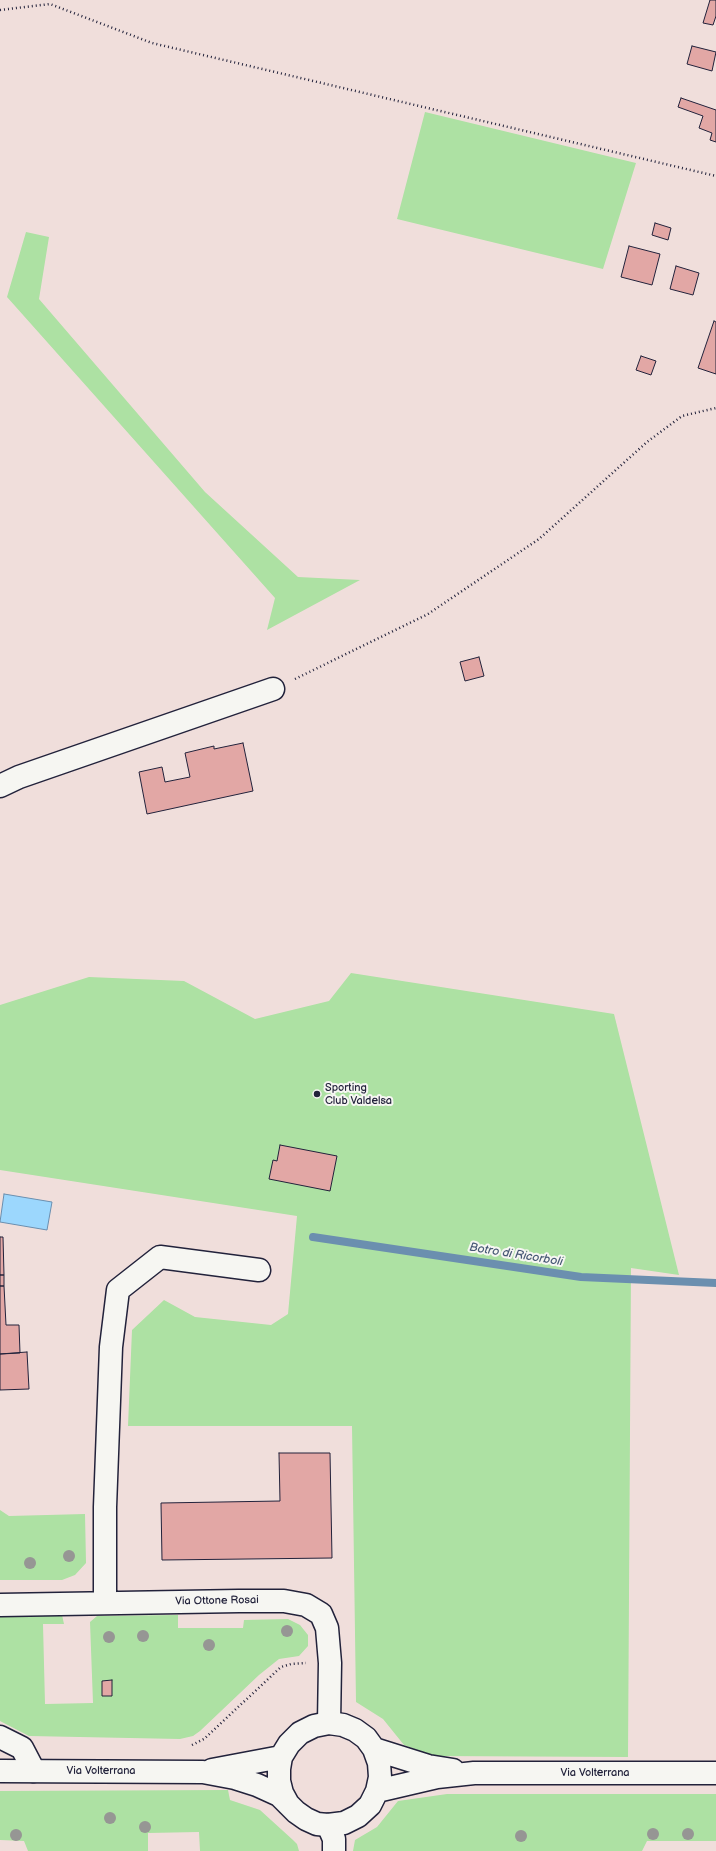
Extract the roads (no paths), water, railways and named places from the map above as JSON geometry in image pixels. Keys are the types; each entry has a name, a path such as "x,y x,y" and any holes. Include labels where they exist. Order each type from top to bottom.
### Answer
{"main road":[{"path":"0,786 18,777 273,689"},
{"path":"105,1603 104,1507 111,1347 118,1290 160,1257 259,1270"},
{"name":"Via Ottone Rosai","path":"0,1605 300,1602 314,1608 325,1620 329,1637 329,1723"},
{"name":"Via Volterrana","path":"0,1771 203,1772 235,1778 257,1785 279,1795 288,1804 296,1812 306,1819 317,1824 328,1825 344,1823 358,1816 370,1805 377,1791 380,1777 379,1763 374,1749 366,1738 355,1730 342,1725 329,1723 314,1726 300,1733 289,1744 281,1757 279,1781 288,1804"},
{"path":"0,1737 22,1748 34,1771"},
{"name":"Via Volterrana","path":"374,1749 428,1766 474,1773"},
{"name":"Via Volterrana","path":"203,1772 281,1757"},
{"name":"Via Volterrana","path":"377,1791 437,1777 474,1773 716,1773"},
{"path":"328,1825 334,1840 334,1851"}],"water":[{"path":"4,1194 52,1202 47,1230 0,1222"}],"waterway":[{"name":"Botro di Ricorboli","path":"313,1237 581,1277 716,1283"}],"place":[{"name":"Sporting Club Valdelsa","path":"317,1094"}]}
